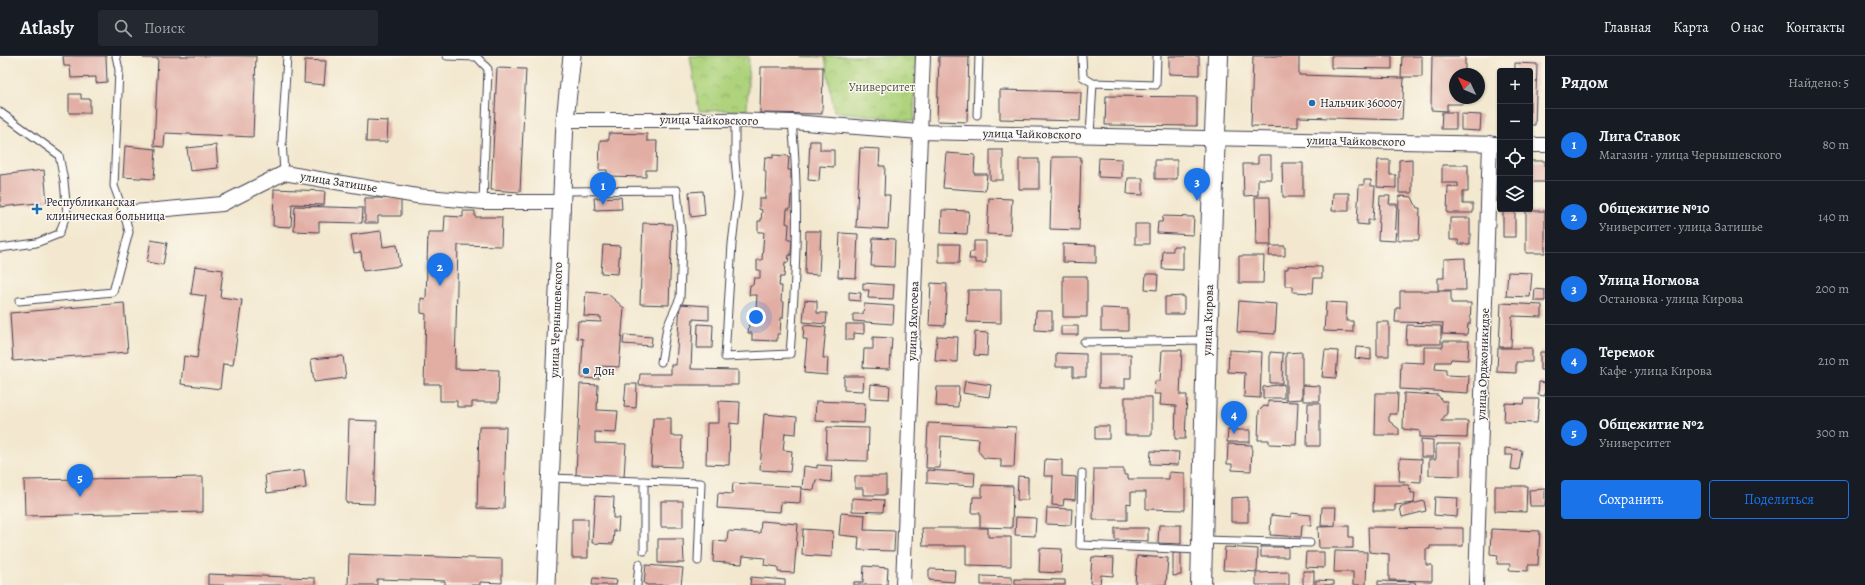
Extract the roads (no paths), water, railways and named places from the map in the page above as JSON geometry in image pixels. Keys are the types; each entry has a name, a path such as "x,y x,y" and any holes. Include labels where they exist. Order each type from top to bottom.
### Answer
{"main road":[{"name":"улица Кирова","path":"1201,585 1207,340 1218,56"}],"street":[{"name":"улица Чернышевского","path":"546,585 561,196 565,120 572,56"},
{"name":"улица Яхогоева","path":"903,585 923,56"},
{"name":"улица Чайковского","path":"565,120 735,120 792,122 920,132 1495,144"},
{"name":"улица Орджоникидзе","path":"1476,585 1495,144"},
{"path":"1533,145 1545,145"},
{"name":"улица Затишье","path":"124,213 222,204 284,173 417,196 483,202 561,196"}],"lane":[{"path":"19,301 113,292 129,232 114,186 119,70 116,56"},
{"path":"284,173 282,140 287,56"},
{"path":"447,56 476,56 488,69 483,202"},
{"path":"978,115 979,56"},
{"path":"1082,56 1083,77 1093,83 1156,85 1157,56"},
{"path":"1090,135 1093,83"},
{"path":"0,112 59,155 64,181 67,213 59,234 36,243 0,248"},
{"path":"735,120 735,160 738,194 732,244 725,356 790,354 796,267 794,147 792,122"},
{"path":"561,196 676,190 682,242 680,298 667,327 661,362"},
{"path":"1084,342 1207,340"},
{"path":"1082,473 1080,545 1310,543"},
{"path":"549,478 701,483 698,561"},
{"path":"644,481 644,551"},
{"path":"637,585 639,564"}],"place":[{"name":"Нальчик 360007","path":"1312,103"},
{"name":"Улица Ногмова","path":"1197,201"},
{"name":"Лига Ставок","path":"603,205"},
{"name":"Республиканская клиническая больница","path":"37,209"},
{"name":"Общежитие №10","path":"440,286"},
{"name":"Дон","path":"586,371"},
{"name":"Теремок","path":"1234,434"},
{"name":"Общежитие №2","path":"80,497"}],"park label":[{"name":"Университет","path":"882,87"}]}
